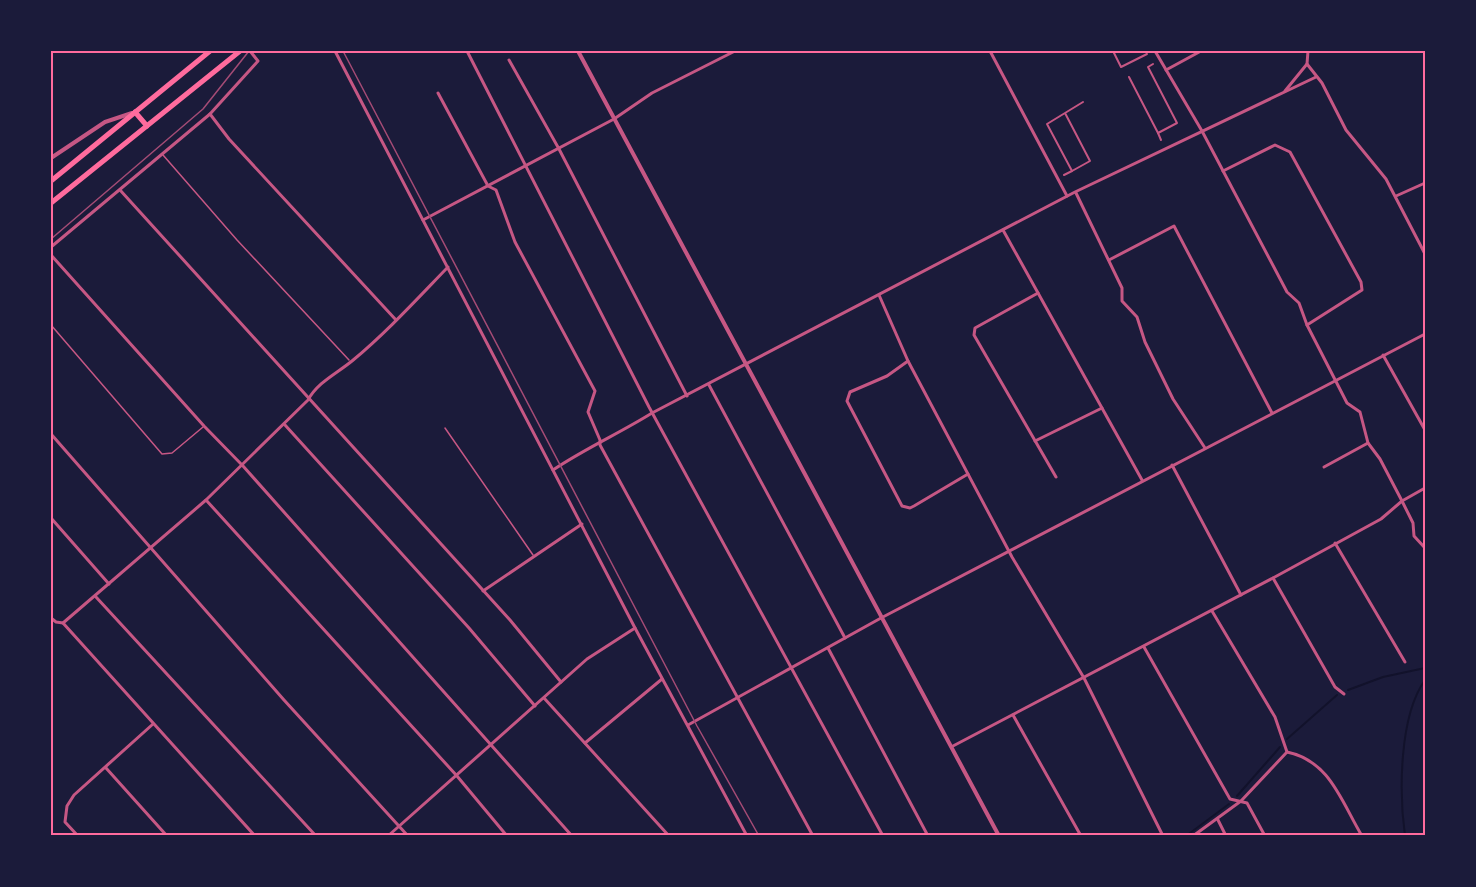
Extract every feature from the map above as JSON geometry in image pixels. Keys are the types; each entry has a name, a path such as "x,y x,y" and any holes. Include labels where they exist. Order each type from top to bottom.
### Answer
{"main road":[{"path":"51,181 210,51"},
{"path":"51,203 240,51"},
{"path":"135,112 147,126"}],"street":[{"path":"51,246 210,114 258,61 250,51"},
{"path":"335,51 745,835"},
{"path":"467,51 652,413 883,836"},
{"path":"578,51 881,618 953,746 999,836"},
{"path":"423,220 615,119 652,93 735,51"},
{"path":"990,51 1067,196"},
{"path":"1113,51 1121,67 1147,54"},
{"path":"1139,51 1142,55"},
{"path":"1155,51 1202,131 1287,292 1299,303 1335,381 1347,402 1360,412 1368,443 1380,459 1413,523 1414,536 1425,548"},
{"path":"1166,70 1201,51"},
{"path":"1284,92 1307,64 1308,51"},
{"path":"509,60 559,149 687,396"},
{"path":"1153,64 1148,67 1178,123 1158,133"},
{"path":"1307,64 1322,83 1346,130 1396,196 1425,254"},
{"path":"1128,77 1161,140"},
{"path":"553,470 564,461 600,445 652,413 1067,196 1316,77"},
{"path":"438,93 489,186 496,190 515,242 595,391 588,412 600,445 736,699 813,836"},
{"path":"1072,171 1047,124 1083,102"},
{"path":"51,158 105,122 135,112"},
{"path":"1064,175 1090,161 1065,113"},
{"path":"210,114 229,139 396,320"},
{"path":"1223,171 1275,146 1290,152 1361,282 1362,290 1307,324"},
{"path":"1396,196 1425,183"},
{"path":"120,190 483,591 561,682"},
{"path":"1076,192 1122,288 1122,301 1137,317 1145,342 1173,399 1205,448"},
{"path":"1109,260 1174,226 1272,413"},
{"path":"1003,230 1142,480"},
{"path":"51,255 204,426 243,466 572,836"},
{"path":"63,623 96,597 243,466 308,400 313,391 330,375 351,362 448,267"},
{"path":"1038,293 975,328 974,335 1056,477"},
{"path":"879,295 908,361 1008,551 1084,678 1163,836"},
{"path":"688,726 881,618 1425,334"},
{"path":"1383,355 1425,430"},
{"path":"908,361 887,376 850,392 847,401 902,506 910,508 968,474"},
{"path":"709,385 845,638"},
{"path":"1035,441 1102,408"},
{"path":"284,424 469,628 535,706"},
{"path":"51,434 284,700 408,836"},
{"path":"1324,467 1368,443"},
{"path":"1172,465 1241,595"},
{"path":"953,746 1274,579 1381,519 1402,501 1425,488"},
{"path":"206,500 457,776 507,836"},
{"path":"51,518 109,584"},
{"path":"483,591 582,524"},
{"path":"1335,543 1405,662"},
{"path":"1274,579 1335,687 1344,694"},
{"path":"96,597 316,836"},
{"path":"1212,610 1275,717 1287,752"},
{"path":"51,618 63,623 255,836"},
{"path":"388,836 587,659 635,628"},
{"path":"1144,647 1230,798 1247,803 1265,836"},
{"path":"828,648 928,836"},
{"path":"585,743 662,679"},
{"path":"544,698 669,836"},
{"path":"1012,715 1081,836"},
{"path":"78,836 65,822 67,806 75,795 153,724"},
{"path":"1193,836 1218,820 1241,801 1287,752"},
{"path":"1287,752 1301,755 1316,763 1328,777 1362,836"},
{"path":"106,768 167,836"},
{"path":"1218,820 1226,836"}],"lane":[{"path":"162,154 237,240 351,362"},
{"path":"51,325 162,454 172,453 204,426"},
{"path":"445,428 534,556"}],"waterway":[{"path":"1348,690 1383,677 1425,668"},
{"path":"1405,836 1402,799 1403,755 1410,714 1416,695 1425,680"},
{"path":"1287,739 1337,695"},
{"path":"1237,796 1280,747"},
{"path":"1186,836 1229,804"}],"tram line":[{"path":"51,239 203,109 249,51"},
{"path":"343,51 697,726 759,836"}]}
